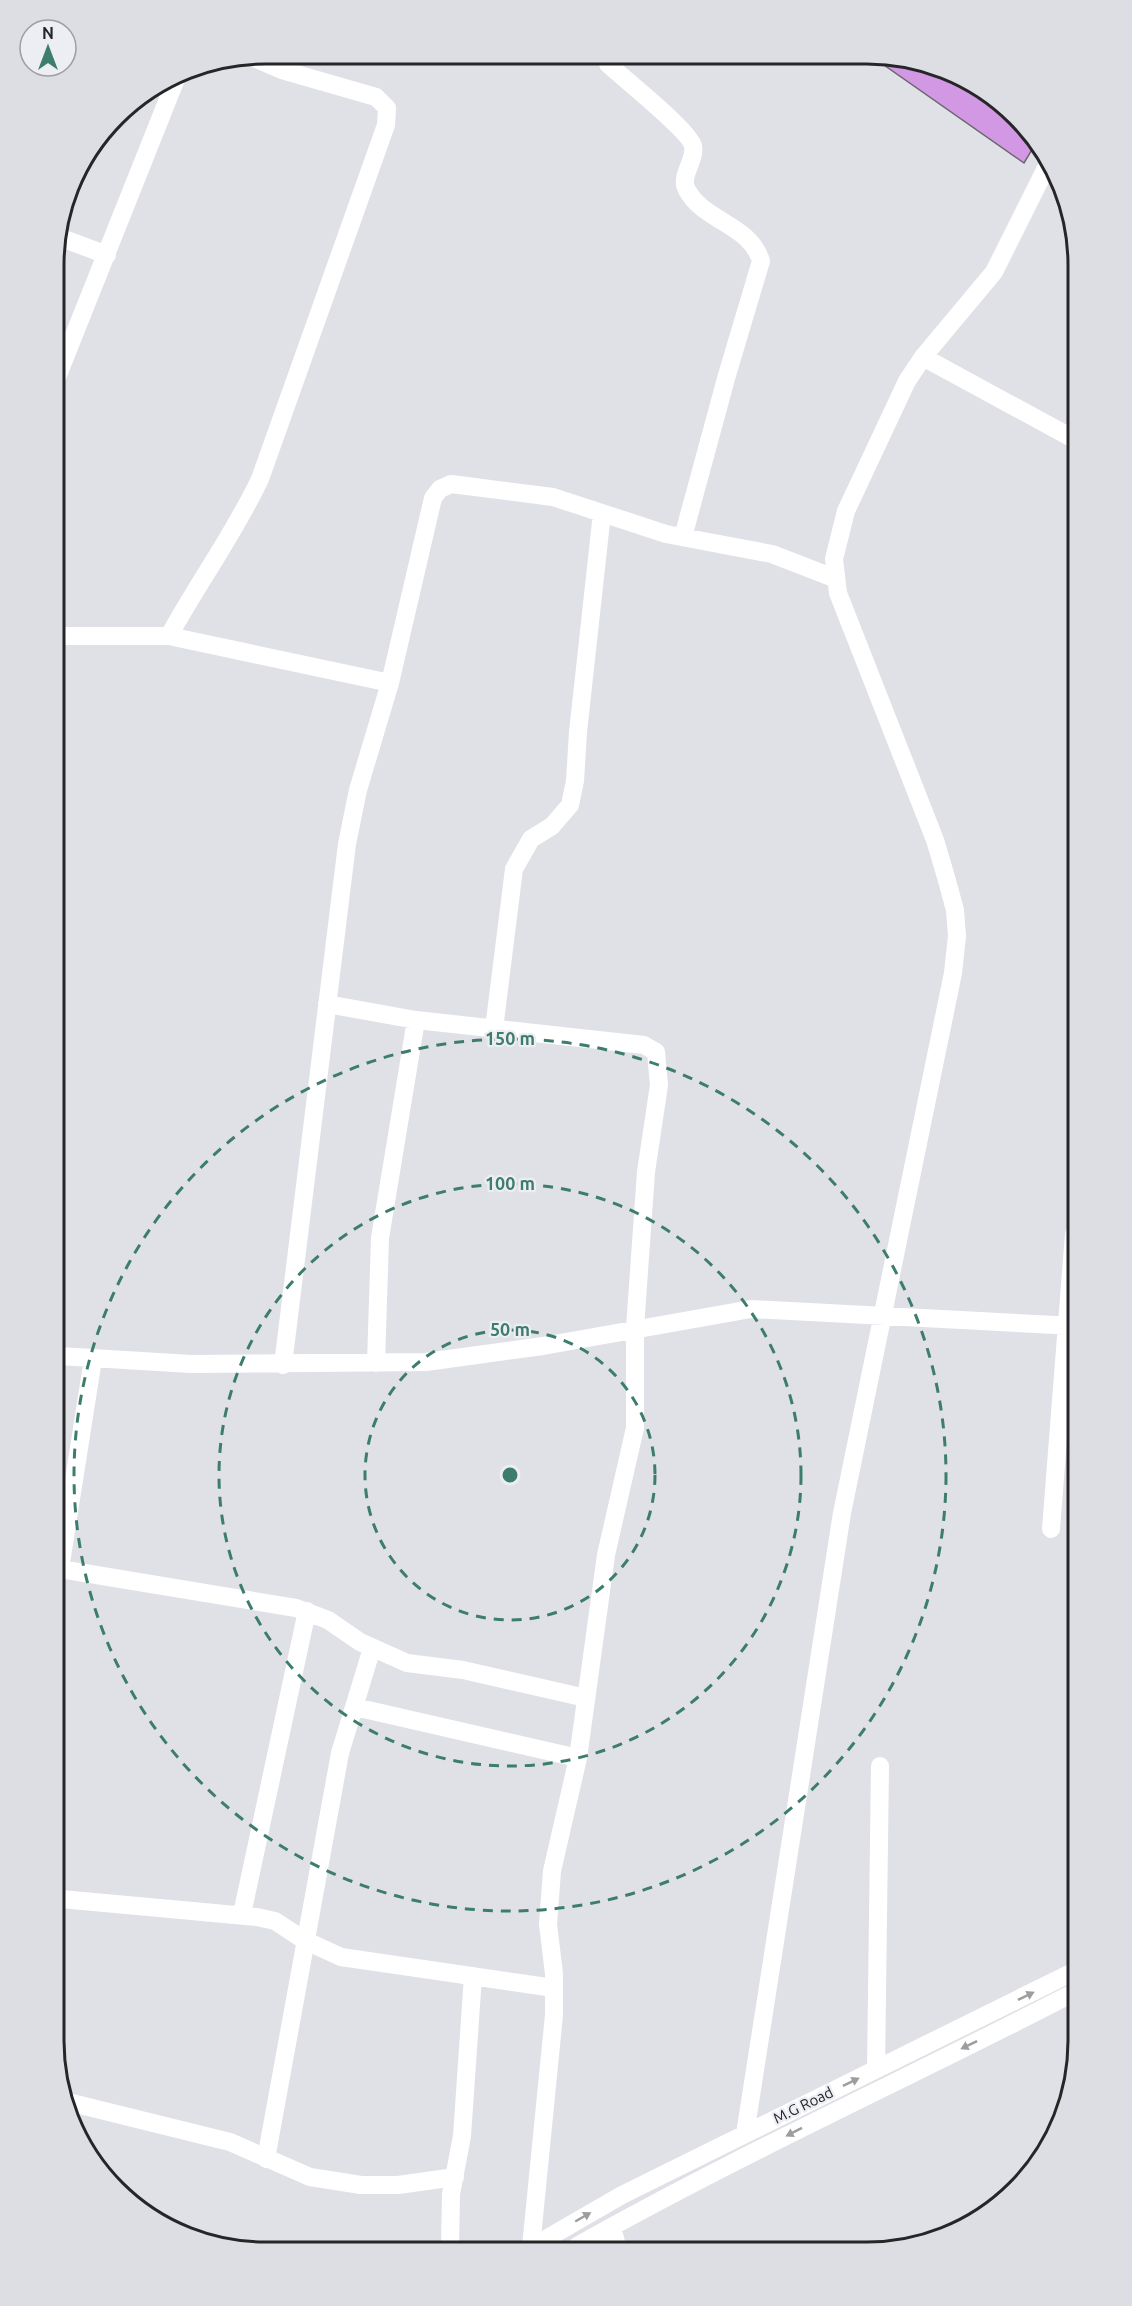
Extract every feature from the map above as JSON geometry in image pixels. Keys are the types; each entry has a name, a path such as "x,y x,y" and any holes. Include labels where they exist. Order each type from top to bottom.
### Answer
{"street":[{"path":"169,636 202,577 242,516 260,479 386,125 387,108 376,97 268,64"},
{"path":"608,64 690,137 693,157 685,179 686,189 705,208 747,237 757,247 761,261 683,537"},
{"path":"65,358 173,87"},
{"path":"745,2134 842,1513 953,973 957,936 955,910 935,840 852,634 834,578 836,543 846,511 907,381 923,357 994,272 1044,171"},
{"path":"66,240 107,255"},
{"path":"923,357 1068,436"},
{"path":"283,1365 347,844 358,790 390,683 433,498 440,489 452,484 496,488 553,498 683,537 772,554 834,578"},
{"path":"494,1029 514,869 531,839 552,826 570,805 575,781 578,732 602,513"},
{"path":"65,636 169,636 390,683"},
{"path":"327,1004 416,1020 644,1045 656,1052 659,1085 646,1172 635,1328 635,1428 606,1555 578,1758 552,1871 548,1924 554,1988 553,2037 532,2242"},
{"path":"375,1363 380,1238 416,1020"},
{"path":"64,1356 191,1364 426,1362 543,1346 751,1309 882,1314 1067,1326"},
{"path":"1051,1528 1067,1354"},
{"path":"64,1533 93,1359"},
{"path":"64,1570 307,1611 328,1620 372,1648 407,1663 463,1670 586,1698"},
{"path":"243,1914 307,1611"},
{"path":"266,2159 340,1752 372,1648"},
{"path":"355,1707 578,1758"},
{"path":"876,2069 880,1766"},
{"path":"64,1899 243,1914 275,1921 304,1940 341,1956 554,1988"},
{"name":"M.G Road","path":"541,2242 610,2202 1067,1975"},
{"path":"450,2242 449,2220 462,2136 473,1977"},
{"path":"1052,1983 1067,1994"},
{"name":"M.G Road","path":"584,2242 871,2092 1067,1996"},
{"path":"75,2104 230,2142 310,2177 361,2185 398,2185 455,2177"},
{"path":"610,2202 616,2224 617,2242"}],"building":[{"path":"884,65 931,75 956,85 978,98 999,114 1031,151 1024,163"}]}
